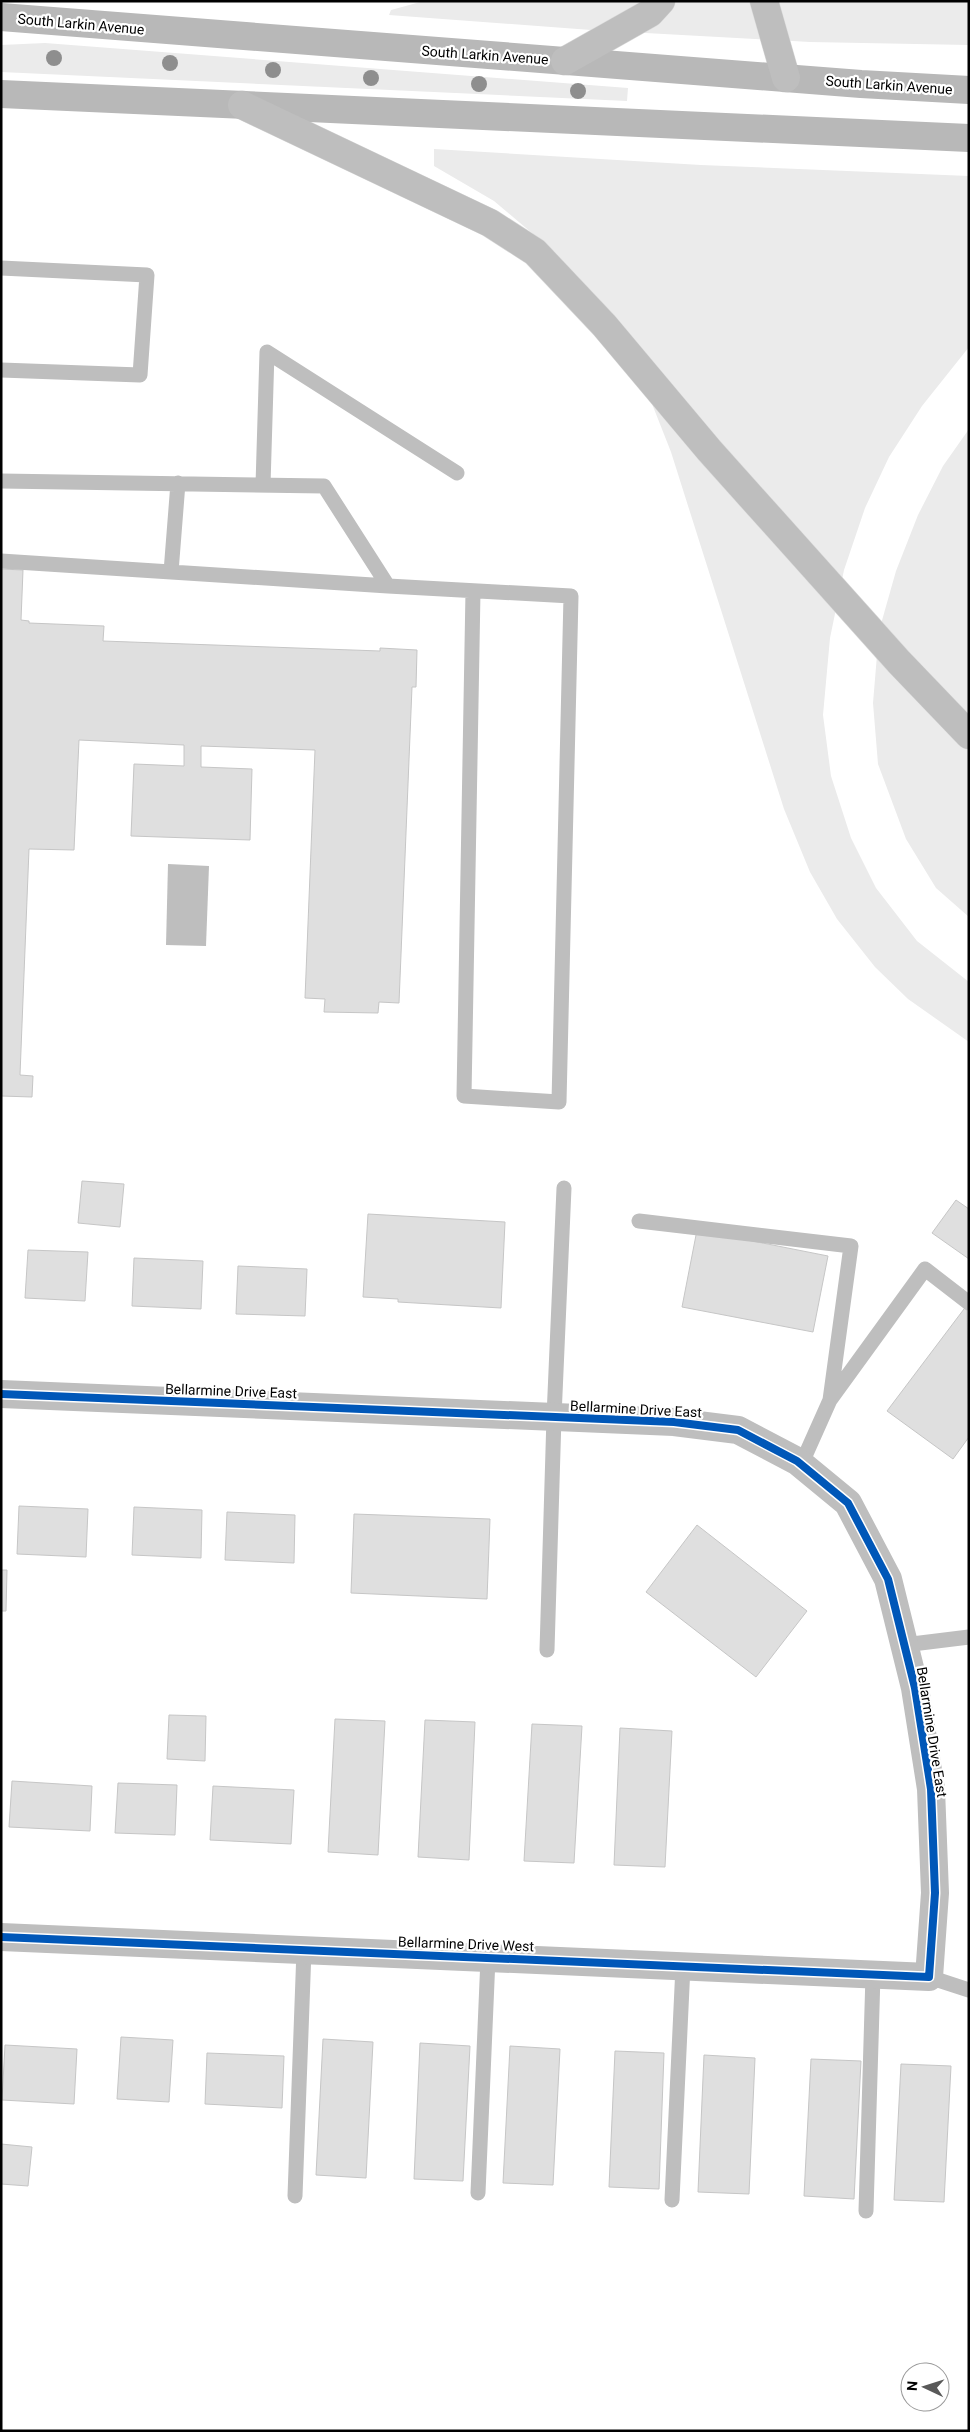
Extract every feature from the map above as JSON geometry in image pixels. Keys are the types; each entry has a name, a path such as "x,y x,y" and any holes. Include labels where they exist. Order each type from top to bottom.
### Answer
{"main road":[{"path":"565,61 650,12 661,1"},
{"path":"764,1 786,78"},
{"name":"South Larkin Avenue","path":"1,17 786,78 969,90"},
{"path":"1,94 969,138"},
{"path":"242,105 490,223 535,252 604,326 709,450 899,662 969,735"},
{"name":"Bellarmine Drive East","path":"1,1394 674,1422 738,1430 802,1465 848,1503 888,1578 915,1688 931,1789 935,1893 929,1977"},
{"name":"Bellarmine Drive West","path":"1,1937 929,1977"}],"lane":[{"path":"1,268 147,275 140,375 1,370"},
{"path":"263,485 267,352 457,472"},
{"path":"1,481 324,486 388,586"},
{"path":"171,572 178,483"},
{"path":"1,560 388,586 571,596 559,1102 464,1096 473,591"},
{"path":"547,1650 554,1417 564,1188"},
{"path":"640,1221 851,1246 830,1400"},
{"path":"802,1465 830,1400 925,1269 969,1304"},
{"path":"904,1645 969,1637"},
{"path":"295,2196 304,1950"},
{"path":"478,2193 488,1958"},
{"path":"672,2200 682,1966"},
{"path":"866,2211 873,1975"},
{"path":"929,1977 969,1990"}],"shaded area":[{"path":"424,1 969,1 969,45 810,42 591,30 389,15 391,10"},
{"path":"45,43 628,88 627,101 1,72 1,45"},
{"path":"434,149 701,165 969,176 969,347 922,406 889,457 865,508 844,570 830,638 823,715 831,776 851,838 876,888 917,941 969,982 969,1042 908,999 875,967 837,919 810,872 784,809 671,452 643,381 539,239 494,201 434,166"},
{"path":"969,429 969,917 936,888 906,839 878,764 873,703 879,631 896,571 918,515 943,466"},
{"path":"168,864 209,866 206,946 166,945"}],"building":[{"path":"1,569 23,570 21,620 29,621 29,623 104,626 103,641 380,651 380,648 417,650 416,687 412,687 399,1003 379,1002 378,1013 324,1012 325,999 305,998 315,750 201,746 201,767 252,769 250,840 131,836 134,764 184,766 184,745 79,740 74,850 29,849 20,1075 33,1076 32,1097 1,1096"},
{"path":"82,1181 124,1184 120,1227 78,1223"},
{"path":"956,1200 969,1209 969,1259 932,1233"},
{"path":"368,1214 505,1222 501,1308 398,1302 398,1299 363,1297"},
{"path":"697,1230 828,1256 813,1332 682,1307"},
{"path":"28,1250 88,1252 85,1301 25,1298"},
{"path":"134,1258 203,1261 201,1309 132,1306"},
{"path":"238,1266 307,1269 305,1316 236,1314"},
{"path":"967,1305 969,1437 953,1459 887,1411"},
{"path":"19,1506 88,1509 86,1557 17,1554"},
{"path":"134,1507 202,1510 201,1558 132,1555"},
{"path":"227,1512 295,1515 294,1563 225,1560"},
{"path":"354,1514 490,1519 487,1599 351,1593"},
{"path":"697,1525 807,1611 756,1677 646,1592"},
{"path":"1,1570 7,1570 6,1611 1,1611"},
{"path":"169,1715 206,1716 205,1761 167,1759"},
{"path":"335,1719 385,1721 378,1855 328,1852"},
{"path":"425,1720 475,1722 469,1860 418,1857"},
{"path":"532,1724 582,1726 574,1863 524,1861"},
{"path":"620,1728 672,1731 665,1867 614,1865"},
{"path":"12,1781 92,1786 90,1831 9,1827"},
{"path":"118,1783 177,1785 175,1835 115,1833"},
{"path":"213,1786 294,1790 291,1844 210,1840"},
{"path":"121,2037 173,2040 169,2102 117,2099"},
{"path":"323,2039 373,2042 366,2178 316,2175"},
{"path":"420,2043 470,2046 463,2181 414,2179"},
{"path":"5,2045 77,2049 74,2104 2,2100"},
{"path":"510,2046 560,2049 553,2185 503,2183"},
{"path":"615,2051 664,2053 659,2189 609,2187"},
{"path":"207,2053 284,2056 282,2108 205,2104"},
{"path":"704,2055 755,2058 749,2194 698,2192"},
{"path":"811,2059 861,2061 854,2199 804,2196"},
{"path":"901,2064 951,2066 944,2202 894,2200"},
{"path":"1,2144 32,2147 28,2186 1,2184"}],"cycle path":[{"path":"1,1394 674,1422 738,1430 797,1461 848,1503 888,1579 915,1688 931,1789 935,1893 929,1977 1,1937"}]}
